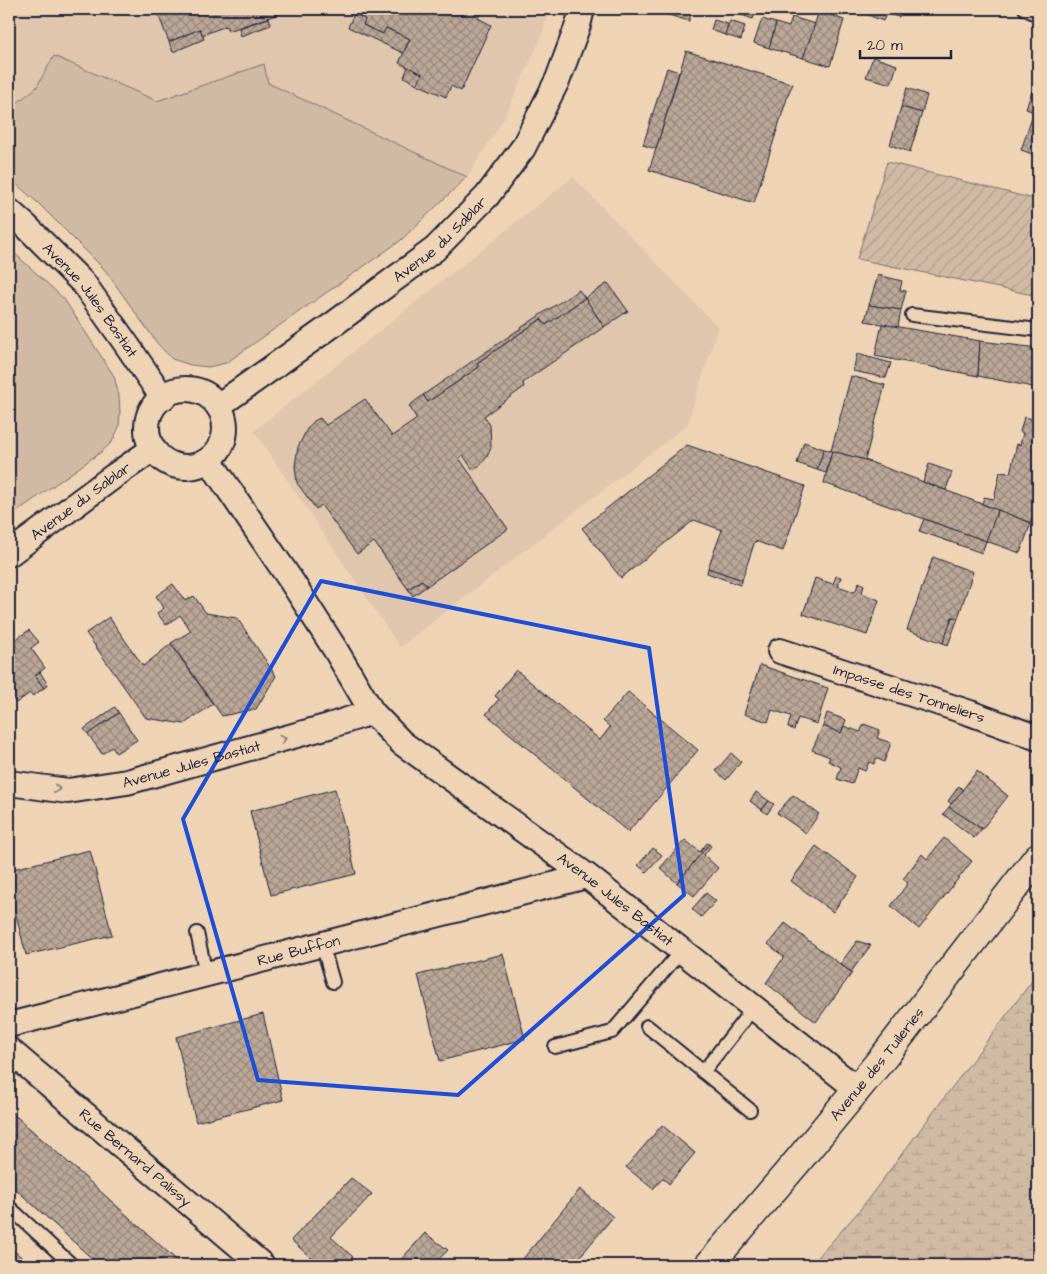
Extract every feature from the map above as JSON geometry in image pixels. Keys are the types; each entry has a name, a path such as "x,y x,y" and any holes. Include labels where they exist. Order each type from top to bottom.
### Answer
{"main road":[{"name":"Avenue des Tuileries","path":"709,1265 797,1162 896,1041 1038,857"}],"street":[{"name":"Avenue du Sablar","path":"218,406 435,249 487,196 523,148 555,86 578,25 582,9"},
{"name":"Avenue Jules Bastiat","path":"9,211 28,227 84,284 163,398"},
{"path":"195,390 205,394 218,406 224,417 223,441 217,452 209,460 189,467 178,466 160,457 153,449 148,438 147,427 150,416 154,406 172,392 195,390"},
{"name":"Avenue du Sablar","path":"9,554 153,449"},
{"name":"Avenue Jules Bastiat","path":"209,460 302,597 372,712 402,743 587,876 857,1088"},
{"name":"Impasse des Tonneliers","path":"780,651 970,713 1038,738"},
{"name":"Avenue Jules Bastiat","path":"9,783 68,791 127,782 329,726 372,712"},
{"name":"Rue Buffon","path":"9,1025 587,876"},
{"name":"Rue Bernard Palissy","path":"9,1050 262,1265"}],"lane":[{"path":"1025,9 1038,15"},
{"path":"912,315 1038,330"},
{"path":"197,933 206,974"},
{"path":"322,944 333,982"},
{"path":"555,1047 612,1032 682,950"},
{"path":"703,1072 754,1007"},
{"path":"647,1026 750,1110"},
{"path":"9,1206 72,1265"}],"highlighted area":[{"path":"321,581 649,648 684,895 458,1095 258,1080 183,819"}],"shaded area":[{"path":"9,9 549,9 541,38 503,120 467,177 268,83 263,65 157,101 54,56 36,88 9,109"},
{"path":"573,177 718,327 687,425 400,647 254,431"}],"green space":[{"path":"54,56 157,101 264,64 268,83 467,177 400,241 226,363 208,367 191,365 172,359 157,343 105,270 37,202 9,178 9,109 36,88"},
{"path":"887,162 1038,200 1038,296 857,259"},
{"path":"9,248 64,299 114,376 119,396 120,412 119,427 112,442 101,452 9,517"},
{"path":"1038,973 1038,1265 811,1265 859,1211"}],"building":[{"path":"156,9 277,9 279,14 228,31 226,26 202,35 200,29 169,42"},
{"path":"343,9 482,9 478,18 491,25 461,91 451,86 446,97 417,84 422,74 399,63 410,39 386,28 383,34 363,25 365,19"},
{"path":"648,9 692,9 689,21"},
{"path":"724,9 757,9 753,19"},
{"path":"869,9 901,9 899,17 886,14 883,21 868,15"},
{"path":"819,11 844,20 830,66 803,58"},
{"path":"354,14 365,19 363,25 383,34 386,28 410,39 403,53 348,27"},
{"path":"792,17 815,24 803,58 769,48 776,23 789,27"},
{"path":"269,18 271,25 241,36 239,28"},
{"path":"762,19 776,23 769,48 754,43"},
{"path":"714,20 728,24 725,35 711,30"},
{"path":"730,21 745,26 741,40 725,35"},
{"path":"200,29 204,39 173,52 169,42"},
{"path":"686,51 793,84 754,203 649,170"},
{"path":"873,57 897,65 891,84 866,77"},
{"path":"408,67 422,74 417,84 404,77"},
{"path":"667,68 679,72 656,149 643,145"},
{"path":"1038,73 1038,156 1021,150 1034,112 1026,109"},
{"path":"907,88 927,95 922,113 901,107"},
{"path":"901,107 922,113 910,152 890,145"},
{"path":"878,275 902,281 900,290 906,291 901,310 869,305"},
{"path":"608,283 628,311 604,327 585,298"},
{"path":"579,290 585,298 546,325 541,319 477,363 479,367 428,402 423,395 540,315"},
{"path":"585,298 604,327 532,376 523,383 524,387 484,416 490,425 491,447 487,457 479,466 473,470 463,455 459,458 508,529 427,586 422,580 408,589 374,542 357,554 321,505 316,509 297,483 295,466 298,447 307,429 314,421 320,418 326,425 365,399 392,436 417,419 409,406 423,395 428,402 479,367 477,363 541,319 546,325"},
{"path":"869,305 901,310 898,327 865,321"},
{"path":"882,324 980,341 978,376 875,356"},
{"path":"980,341 1038,348 1038,388 978,376"},
{"path":"857,354 891,363 886,378 853,371"},
{"path":"851,376 885,385 865,460 831,451"},
{"path":"1024,417 1038,420 1038,491 1031,523 982,504 984,497 994,499 1000,472 1010,473 1017,444 1020,445 1023,433 1020,432"},
{"path":"804,442 824,449 817,470 797,463"},
{"path":"687,445 805,486 783,551 755,541 742,580 708,568 722,530 694,520 621,578 582,528"},
{"path":"824,449 832,451 826,473 817,470"},
{"path":"832,451 865,460 998,510 986,541 824,483"},
{"path":"929,464 952,472 946,490 923,482"},
{"path":"998,510 1031,523 1020,553 986,541"},
{"path":"924,519 986,541 982,553 919,531"},
{"path":"933,557 973,572 958,618 952,617 943,643 907,630"},
{"path":"708,568 742,580 740,585 707,573"},
{"path":"836,576 841,577 838,586 855,592 859,582 864,585 862,593 879,600 867,635 803,614 815,578 833,584"},
{"path":"422,580 427,586 413,596 408,589"},
{"path":"173,584 185,601 194,596 206,613 237,618 276,676 256,709 222,716 171,643 191,631 180,615 166,625 157,613 164,608 156,596"},
{"path":"109,617 143,666 171,644 213,704 184,724 146,718 86,633"},
{"path":"952,617 958,618 948,645 943,643"},
{"path":"29,630 39,642 31,648 45,668 35,676 44,688 33,696 30,693 16,703 9,693 9,663 15,658 9,649 9,644"},
{"path":"760,665 828,688 817,724 798,718 794,730 788,727 791,716 772,710 768,722 744,714"},
{"path":"516,670 600,740 610,727 603,721 628,692 698,750 628,832 486,714 499,699 495,696"},
{"path":"40,672 48,685 44,688 35,676"},
{"path":"115,707 119,713 88,734 84,729"},
{"path":"119,713 137,740 116,753 112,747 102,754 88,734"},
{"path":"827,713 846,720 841,733 823,726"},
{"path":"864,724 880,730 877,738 891,743 884,762 876,758 874,764 869,762 865,771 858,768 852,784 837,779 841,767 828,761 830,757 812,750 823,726 841,733 844,726 860,732"},
{"path":"731,753 741,762 726,780 716,771"},
{"path":"977,771 1008,796 982,829 949,807"},
{"path":"959,786 963,790 951,804 948,801"},
{"path":"335,789 356,874 271,895 250,811"},
{"path":"756,792 769,801 762,810 750,801"},
{"path":"793,795 819,814 806,833 777,813"},
{"path":"769,801 774,804 767,814 762,810"},
{"path":"949,807 982,829 974,838 943,814"},
{"path":"944,838 972,861 919,929 891,906 908,883 903,879 922,854 927,859"},
{"path":"685,840 700,852 707,843 709,844 677,883 660,868"},
{"path":"709,844 711,846 704,855 718,868 694,896 677,883"},
{"path":"816,846 858,877 833,912 791,881"},
{"path":"653,848 662,855 646,872 638,865"},
{"path":"90,850 112,935 26,955 9,887 9,870"},
{"path":"706,893 716,901 701,917 692,909"},
{"path":"785,923 852,973 816,1022 766,983 784,957 768,944"},
{"path":"857,941 871,945 851,972 840,964"},
{"path":"503,954 525,1039 440,1061 418,975"},
{"path":"263,1014 283,1100 196,1122 176,1037"},
{"path":"9,1110 182,1265 99,1265 9,1183"},
{"path":"662,1125 695,1153 669,1184 663,1178 653,1189 626,1167"},
{"path":"351,1178 372,1194 331,1237 353,1257 345,1265 319,1265 291,1240"},
{"path":"580,1189 613,1217 573,1265 518,1265"},
{"path":"425,1233 448,1250 433,1265 396,1265"},
{"path":"9,1246 30,1265 9,1265"}]}
